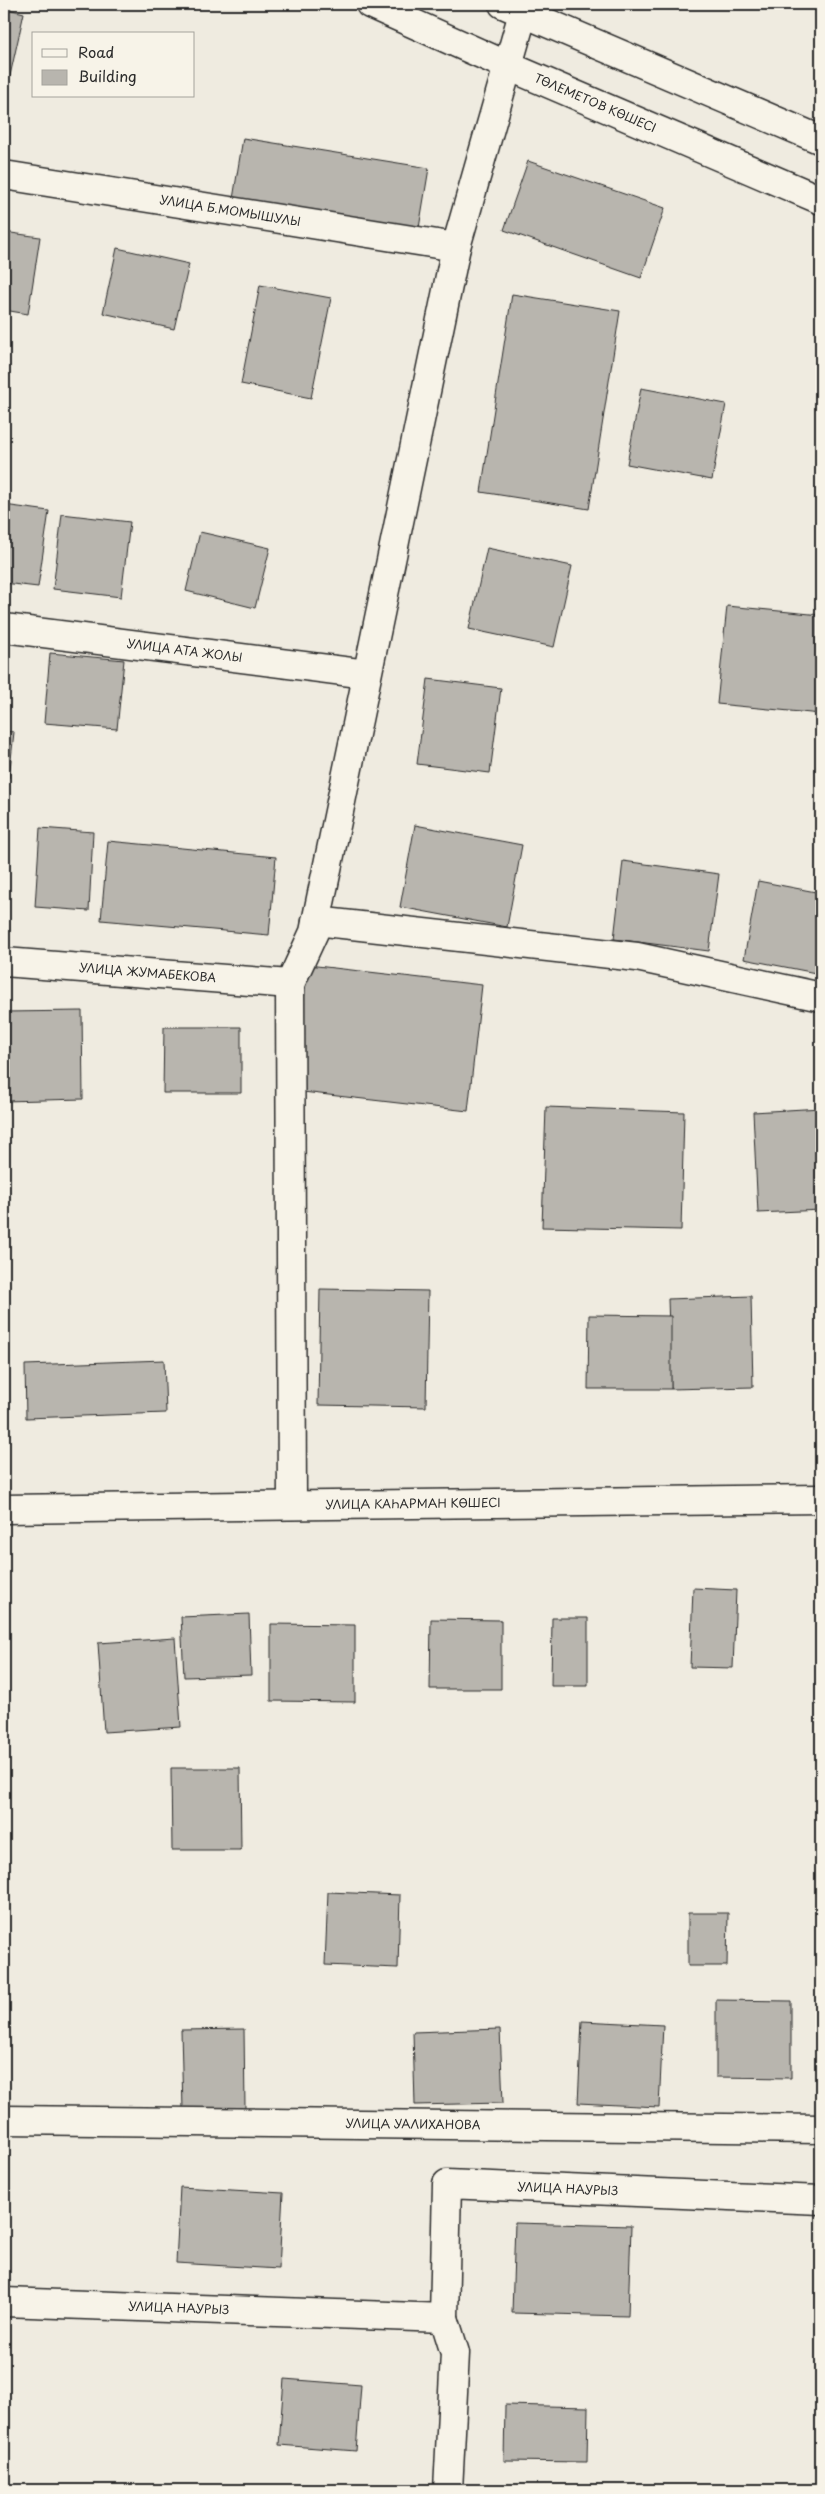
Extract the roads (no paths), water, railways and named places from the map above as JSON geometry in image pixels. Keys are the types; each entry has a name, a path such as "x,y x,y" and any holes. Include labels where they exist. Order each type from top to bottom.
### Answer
{"street":[{"name":"ТӨЛЕМЕТОВ КӨШЕСІ","path":"370,4 508,66 821,200"},
{"path":"292,1505 290,984 314,932 456,247 508,66 513,8 821,140"},
{"name":"УЛИЦА Б.МОМЫШУЛЫ","path":"4,175 456,247"},
{"name":"УЛИЦА АТА ЖОЛЫ","path":"4,628 367,674"},
{"path":"316,921 637,957 821,997"},
{"name":"УЛИЦА ЖУМАБЕКОВА","path":"4,962 290,984"},
{"name":"УЛИЦА КАҺАРМАН КӨШЕСІ","path":"4,1509 821,1500"},
{"name":"УЛИЦА УАЛИХАНОВА","path":"4,2120 821,2129"},
{"name":"УЛИЦА НАУРЫЗ","path":"448,2490 455,2353 444,2318 447,2184 821,2200"},
{"name":"УЛИЦА НАУРЫЗ","path":"4,2302 444,2318"}]}
